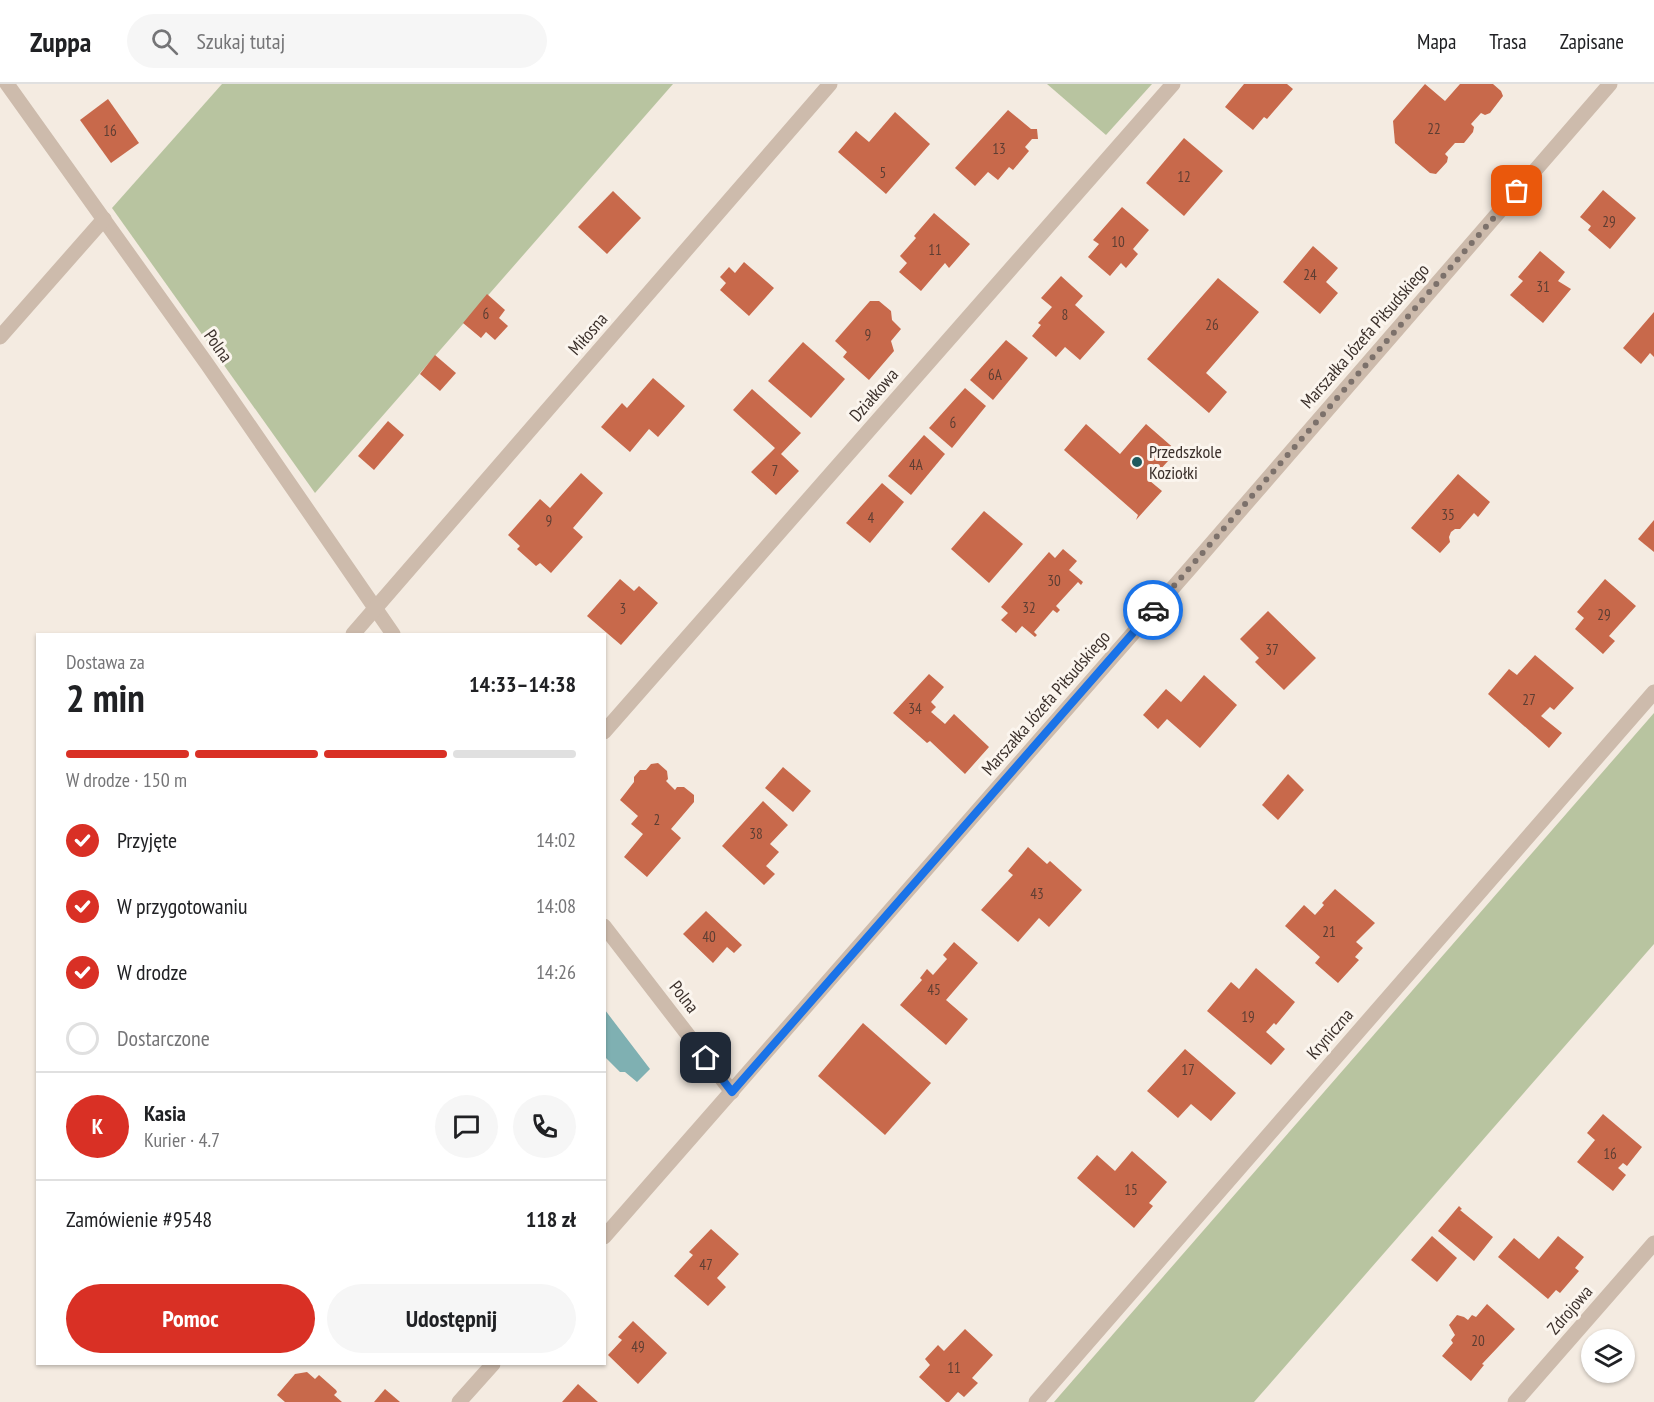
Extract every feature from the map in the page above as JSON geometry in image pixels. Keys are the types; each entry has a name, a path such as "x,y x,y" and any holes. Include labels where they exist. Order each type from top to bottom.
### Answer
{"street":[{"name":"Polna","path":"7,84 207,364 392,633"},
{"name":"Miłosna","path":"354,633 830,84"},
{"name":"Działkowa","path":"606,730 1173,84"},
{"name":"Marszałka Józefa Piłsudskiego","path":"606,1235 1610,84"},
{"path":"0,337 104,219"},
{"name":"Kryniczna","path":"1036,1402 1654,692"},
{"name":"Polna","path":"606,929 732,1092"},
{"name":"Zdrojowa","path":"1515,1402 1654,1243"},
{"path":"459,1402 492,1365"}],"green space":[{"path":"222,84 673,84 315,493 112,208"},
{"path":"1047,84 1152,84 1106,135"},
{"path":"1654,713 1654,944 1254,1402 1054,1402"}],"water":[{"path":"606,1011 650,1069 637,1082 625,1072 620,1072 606,1058"}],"building":[{"path":"1244,84 1287,84 1293,89 1267,119 1264,117 1253,130 1225,107"},
{"path":"1425,84 1445,101 1460,84 1493,84 1503,96 1490,113 1485,115 1481,113 1471,124 1474,127 1473,132 1464,143 1455,143 1445,154 1448,157 1447,162 1436,174 1430,173 1395,143 1393,121"},
{"path":"108,99 139,143 111,163 80,120"},
{"path":"1008,110 1031,129 1037,129 1038,139 1032,139 1025,147 1029,151 1013,170 1009,167 998,180 988,172 975,186 955,168"},
{"path":"895,112 930,144 886,194 838,152 856,131 869,142"},
{"path":"1184,138 1223,171 1184,216 1146,183"},
{"path":"1603,190 1636,218 1610,249 1588,230 1591,226 1580,217"},
{"path":"613,191 641,218 607,254 578,227"},
{"path":"1122,207 1149,230 1133,249 1138,254 1126,268 1121,263 1110,276 1088,257 1099,244 1093,240"},
{"path":"934,213 970,244 949,268 945,263 921,291 899,272 907,263 900,256"},
{"path":"1313,246 1338,268 1326,282 1338,293 1320,314 1283,282"},
{"path":"1540,251 1565,272 1558,281 1571,289 1543,323 1510,295 1523,281 1518,277"},
{"path":"744,262 774,288 749,316 720,290 726,283 720,277 729,267 735,273"},
{"path":"1061,276 1083,296 1075,305 1105,332 1080,360 1065,347 1056,357 1032,336 1041,325 1038,323 1052,307 1041,298"},
{"path":"1218,278 1259,312 1206,373 1227,392 1209,413 1147,359"},
{"path":"487,294 505,310 499,318 508,326 495,340 486,332 481,338 463,323"},
{"path":"870,301 879,301 891,311 892,320 901,329 891,341 894,351 869,380 843,357 847,352 835,341"},
{"path":"1654,312 1654,357 1650,353 1641,364 1623,348"},
{"path":"1006,340 1028,358 993,400 970,380"},
{"path":"803,342 845,379 811,418 768,381"},
{"path":"435,355 456,373 440,391 420,374"},
{"path":"653,378 685,406 658,437 649,429 630,452 601,427 622,403 627,408"},
{"path":"965,388 986,406 952,448 929,428"},
{"path":"752,389 801,433 781,454 799,471 776,495 751,472 775,448 733,410"},
{"path":"388,421 404,435 374,470 358,456"},
{"path":"1086,424 1120,454 1146,424 1177,451 1150,481 1162,491 1136,520 1138,515 1064,450"},
{"path":"924,435 945,454 911,495 888,476"},
{"path":"581,473 603,493 573,528 583,537 551,573 540,563 536,566 517,549 520,546 508,535 540,499 550,508"},
{"path":"1458,474 1490,502 1478,517 1474,513 1460,529 1451,532 1450,542 1440,553 1411,528"},
{"path":"882,483 904,502 870,543 846,523"},
{"path":"984,511 1023,544 989,583 951,549"},
{"path":"1654,520 1654,552 1638,539"},
{"path":"1063,549 1077,561 1069,570 1083,582 1081,585 1078,582 1056,606 1060,610 1057,613 1053,610 1034,632 1037,635 1035,637 1022,626 1016,633 1001,620 1008,613 1001,607 1049,552 1055,558"},
{"path":"620,579 634,591 639,586 658,603 621,645 587,616"},
{"path":"1605,579 1636,606 1609,636 1615,641 1603,654 1575,629 1584,618 1577,612"},
{"path":"1268,611 1316,658 1284,690 1255,662 1259,658 1240,639"},
{"path":"1535,655 1574,688 1554,710 1550,707 1541,716 1562,733 1549,748 1488,694 1509,669 1517,675"},
{"path":"929,674 944,687 931,702 936,707 931,712 945,724 954,714 989,747 965,774 930,741 927,743 893,713"},
{"path":"1204,675 1237,705 1200,748 1167,719 1158,729 1143,715 1166,689 1181,702"},
{"path":"658,763 667,771 666,781 675,790 677,787 684,787 694,795 694,802 671,829 681,838 647,877 624,857 643,834 631,824 638,816 620,800 640,770 646,770 651,764"},
{"path":"783,767 811,791 793,812 765,788"},
{"path":"1288,774 1304,790 1278,820 1262,805"},
{"path":"763,801 788,825 770,844 779,852 766,866 775,874 764,885 722,846"},
{"path":"1028,847 1047,864 1050,861 1082,890 1049,927 1039,918 1018,942 981,910 1013,875 1008,871"},
{"path":"1335,889 1375,923 1356,942 1363,948 1355,957 1359,960 1338,983 1315,963 1320,957 1285,926 1304,905 1315,915"},
{"path":"706,911 742,945 734,953 727,947 713,963 683,934"},
{"path":"954,942 978,963 946,1000 968,1019 946,1045 900,1005 922,980 920,978 927,969 933,975 947,959 943,955"},
{"path":"1256,968 1295,1002 1276,1025 1274,1023 1266,1032 1285,1049 1271,1065 1207,1011 1231,982 1239,989"},
{"path":"863,1023 931,1083 885,1135 818,1076"},
{"path":"1185,1049 1236,1093 1211,1121 1191,1104 1178,1118 1147,1091"},
{"path":"1603,1114 1642,1147 1627,1166 1623,1163 1618,1168 1626,1175 1613,1191 1577,1162 1595,1140 1587,1133"},
{"path":"1132,1151 1167,1182 1149,1203 1153,1206 1134,1228 1077,1178 1097,1155 1115,1171"},
{"path":"1459,1206 1462,1209 1460,1210 1493,1237 1474,1261 1438,1231"},
{"path":"711,1229 739,1254 717,1278 726,1287 708,1306 674,1276 693,1255 689,1252"},
{"path":"1432,1236 1457,1258 1437,1282 1411,1260"},
{"path":"1558,1236 1584,1257 1575,1268 1579,1271 1560,1293 1556,1290 1548,1299 1498,1257 1514,1238 1539,1259"},
{"path":"1487,1304 1515,1329 1482,1364 1484,1365 1471,1381 1442,1356 1453,1343 1451,1340 1455,1335 1449,1325 1457,1315 1468,1320 1472,1315 1476,1317"},
{"path":"633,1321 667,1353 638,1384 608,1355 622,1340 618,1337"},
{"path":"965,1329 993,1355 972,1378 978,1383 964,1397 958,1392 949,1402 946,1402 919,1377 930,1365 925,1359 938,1345 944,1351"},
{"path":"307,1372 315,1379 319,1375 336,1390 334,1395 342,1402 285,1402 277,1395 295,1374"},
{"path":"578,1384 598,1402 562,1402"},
{"path":"385,1389 400,1402 374,1402"}],"way so far":[{"path":"1153,610 1517,191"}],"place":[{"name":"Przedszkole Koziołki","path":"1137,462"}],"route":[{"path":"706,1058 732,1092 1153,610"}]}
